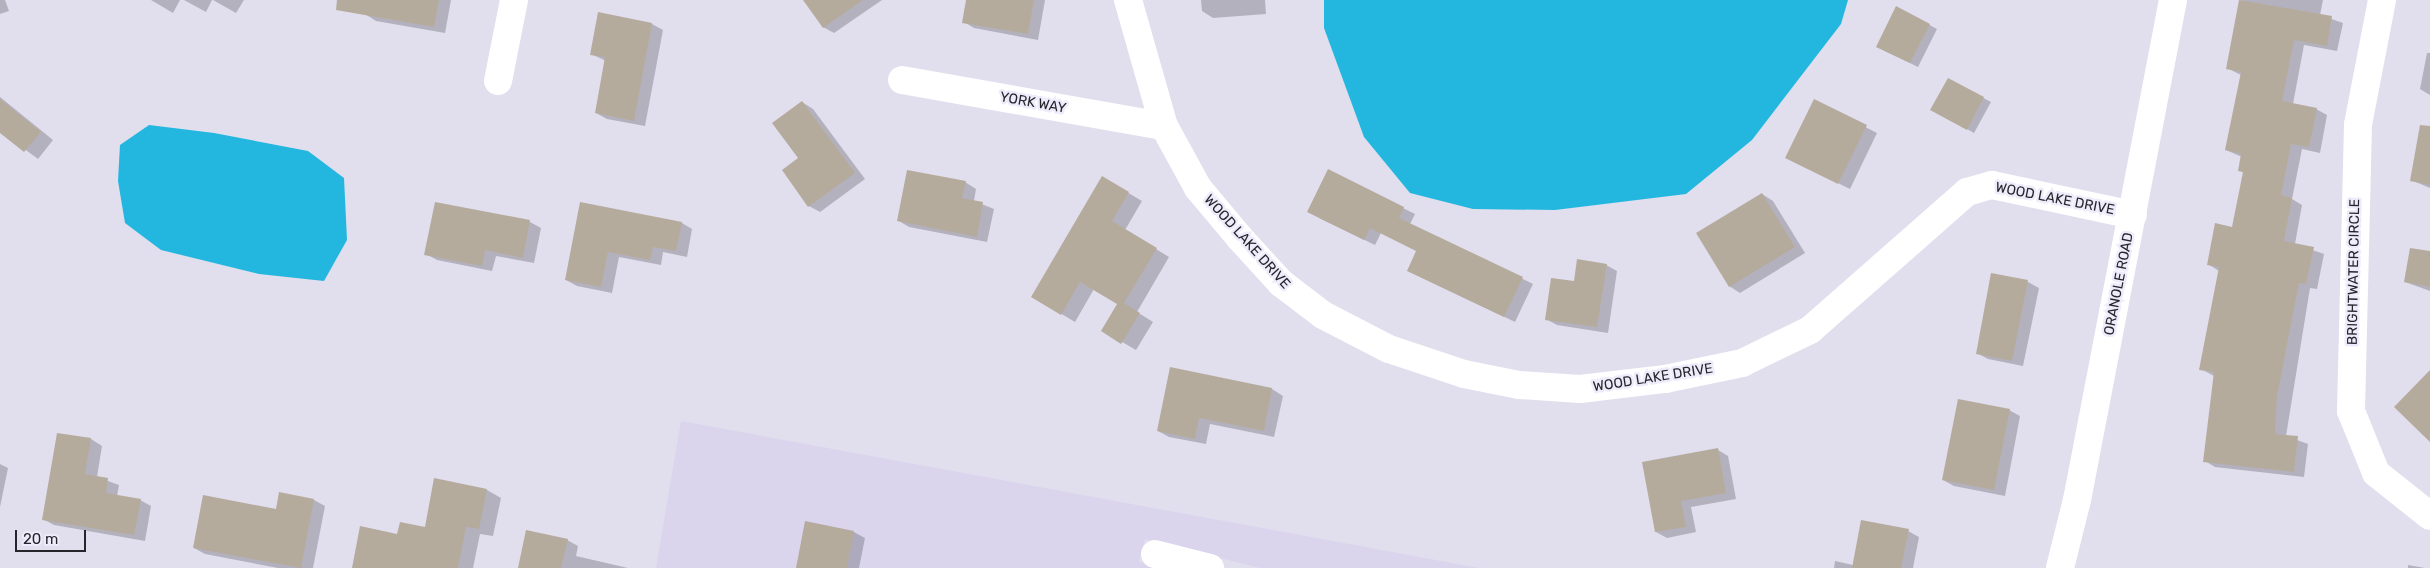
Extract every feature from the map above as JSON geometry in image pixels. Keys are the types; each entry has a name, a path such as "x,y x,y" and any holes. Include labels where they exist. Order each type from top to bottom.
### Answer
{"street":[{"path":"498,81 514,0"},
{"name":"WOOD LAKE DRIVE","path":"1128,0 1164,126 1198,188 1281,283 1323,314 1389,349 1464,374 1519,385 1580,389 1665,379 1742,363 1810,330 1966,192 1992,185 2133,215"},
{"name":"ORANOLE ROAD","path":"2060,568 2133,215 2173,0"},
{"name":"BRIGHTWATER CIRCLE","path":"2382,0 2358,125 2351,411 2376,473 2430,516"},
{"name":"YORK WAY","path":"902,80 1164,126"},
{"path":"1155,554 1210,568"}],"shaded area":[{"path":"681,421 1479,568 1260,568 1145,539 1139,562 1161,568 656,568"}],"water":[{"path":"1324,0 1848,0 1841,24 1752,140 1686,194 1555,210 1473,209 1410,193 1364,137 1324,28"},
{"path":"149,125 214,133 308,151 344,178 347,240 324,281 259,274 161,250 125,223 118,181 120,145"}],"building":[{"path":"337,0 439,0 434,27 336,10"},
{"path":"803,0 863,0 823,28"},
{"path":"966,0 1034,0 1028,34 962,23"},
{"path":"2239,0 2332,16 2327,46 2294,40 2282,101 2317,108 2309,147 2291,144 2281,195 2292,198 2284,241 2314,247 2306,284 2299,283 2277,396 2275,434 2298,436 2294,472 2203,462 2214,372 2199,370 2219,267 2207,265 2215,223 2232,227 2243,172 2238,171 2241,154 2225,150 2241,72 2226,69"},
{"path":"1896,6 1930,24 1910,63 1876,47"},
{"path":"598,12 652,23 634,121 595,113 605,57 590,55"},
{"path":"1948,78 1984,97 1967,130 1930,110"},
{"path":"0,99 41,132 24,152 0,133"},
{"path":"1814,99 1867,125 1838,184 1785,158"},
{"path":"802,101 855,173 808,207 782,170 798,158 772,123"},
{"path":"2420,125 2430,126 2430,185 2410,181"},
{"path":"1328,169 1404,207 1399,218 1523,277 1504,317 1407,271 1416,251 1370,228 1364,240 1307,212"},
{"path":"907,170 966,181 962,198 983,202 977,237 897,221"},
{"path":"1102,176 1129,192 1112,221 1157,248 1124,303 1140,313 1121,344 1101,331 1117,304 1080,282 1061,315 1031,297"},
{"path":"1762,193 1795,247 1729,287 1696,233"},
{"path":"435,202 530,220 523,258 485,250 482,266 424,255"},
{"path":"580,202 682,222 676,251 653,247 650,260 608,252 601,287 565,280"},
{"path":"2410,248 2430,251 2430,287 2404,282"},
{"path":"1577,259 1607,264 1597,327 1545,320 1551,278 1574,281"},
{"path":"1991,273 2028,280 2012,361 1976,354"},
{"path":"1170,367 1272,388 1264,431 1199,418 1195,439 1157,431"},
{"path":"2430,370 2430,442 2394,407"},
{"path":"1958,399 2010,409 1994,490 1942,480"},
{"path":"57,433 91,438 85,474 108,478 106,493 141,499 134,535 42,520"},
{"path":"1718,448 1726,493 1681,501 1686,527 1655,532 1642,462"},
{"path":"434,478 487,489 479,529 466,527 458,568 352,568 360,526 397,534 400,522 425,527"},
{"path":"279,492 314,499 301,568 193,548 203,495 276,509"},
{"path":"1861,520 1909,529 1901,568 1852,568"},
{"path":"805,521 854,531 847,568 796,568"},
{"path":"526,530 568,539 561,568 518,568"}]}
